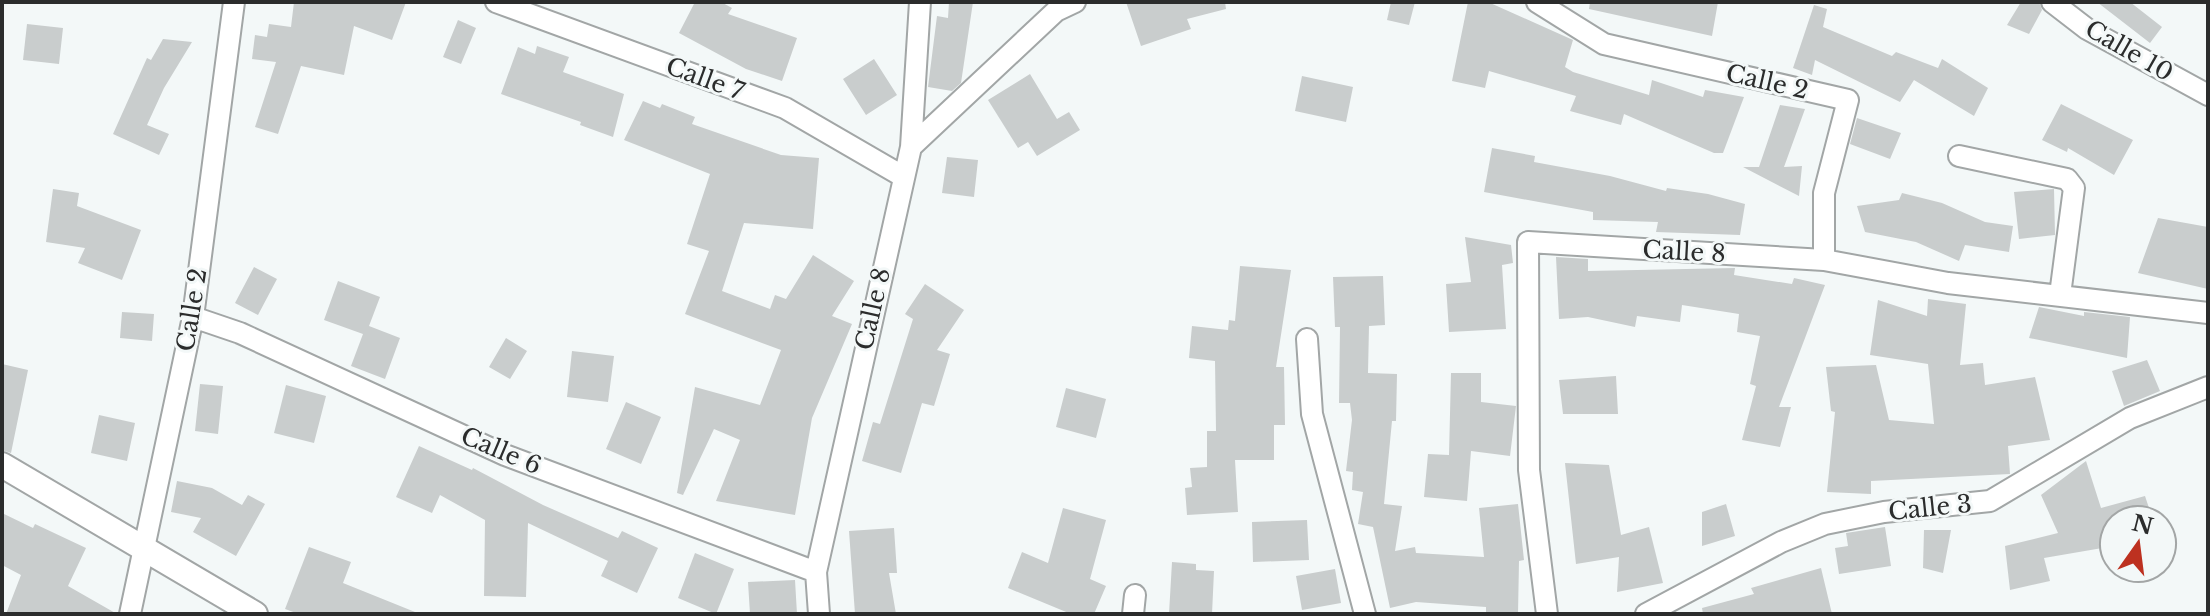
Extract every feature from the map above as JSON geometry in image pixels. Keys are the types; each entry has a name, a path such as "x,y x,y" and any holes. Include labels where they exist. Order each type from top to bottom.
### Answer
{"street":[{"name":"Calle 2","path":"130,614 193,317 234,2"},
{"name":"Calle 7","path":"496,2 785,108 904,177"},
{"name":"Calle 8","path":"819,614 816,572 911,147 920,2"},
{"path":"911,147 1056,11 1075,2"},
{"name":"Calle 2","path":"1537,2 1604,44 1848,100 1824,193 1824,260"},
{"name":"Calle 10","path":"2052,2 2087,29 2208,95"},
{"path":"1959,156 2067,179 2074,188 2060,295"},
{"name":"Calle 8","path":"1547,614 1529,470 1528,242 1824,260 1948,283 2060,295 2107,304 2208,313"},
{"name":"Calle 6","path":"193,317 240,333 505,455 816,572"},
{"path":"1307,339 1312,414 1365,614"},
{"name":"Calle 3","path":"1646,614 1781,542 1825,524 1884,512 1990,501 2130,418 2208,387"},
{"path":"2,465 144,552 255,614"}],"building":[{"path":"294,2 406,2 392,40 354,26 344,75 301,66 278,134 255,127 276,62 252,59 255,35 267,37 269,24 291,27"},
{"path":"695,2 721,2 732,8 728,14 797,38 782,81 746,69 679,33"},
{"path":"949,2 973,2 961,83 952,91 928,87 937,16 948,18"},
{"path":"1126,2 1225,2 1226,9 1187,19 1191,29 1141,46"},
{"path":"1391,2 1415,2 1409,25 1387,20"},
{"path":"1468,2 1488,2 1573,40 1565,67 1573,72 1649,95 1652,80 1703,97 1705,90 1744,97 1723,153 1714,153 1624,114 1621,125 1570,111 1576,96 1489,71 1485,88 1452,81"},
{"path":"1590,2 1718,2 1712,36 1589,9"},
{"path":"2021,2 2039,2 2042,10 2029,34 2007,25"},
{"path":"2097,2 2130,2 2162,27 2150,43"},
{"path":"1814,5 1827,9 1823,27 1892,56 1896,52 1938,68 1942,59 1988,88 1974,116 1914,80 1900,102 1815,60 1812,75 1793,68"},
{"path":"458,20 476,28 461,64 443,57"},
{"path":"27,24 63,28 59,64 23,60"},
{"path":"163,39 192,42 164,88 147,125 169,134 159,155 113,134 147,58 151,60"},
{"path":"537,46 569,57 563,72 624,94 613,137 580,125 581,122 501,94 518,47 535,54"},
{"path":"874,59 897,95 866,115 843,79"},
{"path":"1030,74 1057,119 1069,112 1080,130 1037,156 1028,142 1018,148 988,100"},
{"path":"1302,76 1353,87 1346,122 1295,111"},
{"path":"643,101 660,108 662,104 695,117 692,124 781,155 819,158 813,229 744,223 722,291 770,309 775,295 786,299 813,255 854,281 832,316 852,324 812,418 795,515 716,501 740,440 714,429 683,495 677,493 695,387 760,405 781,350 685,314 709,251 687,244 710,174 624,140"},
{"path":"2061,104 2133,140 2114,175 2068,148 2067,152 2042,140"},
{"path":"1780,105 1805,109 1784,167 1802,166 1799,196 1743,167 1759,167"},
{"path":"1857,118 1901,133 1890,159 1850,144"},
{"path":"1492,148 1535,156 1534,162 1610,176 1666,191 1667,188 1708,194 1745,204 1740,235 1656,232 1658,222 1593,220 1593,212 1484,192"},
{"path":"947,157 978,160 974,197 942,193"},
{"path":"53,189 79,193 77,206 141,230 122,280 78,263 85,248 46,242"},
{"path":"2054,189 2055,235 2019,239 2014,192"},
{"path":"1902,193 1942,203 1985,222 2013,226 2009,252 1965,245 1959,261 1916,242 1865,232 1857,206 1899,200"},
{"path":"2158,218 2208,227 2208,289 2138,273"},
{"path":"1465,237 1511,245 1513,263 1502,265 1506,329 1449,332 1446,284 1471,282"},
{"path":"1556,257 1588,259 1588,271 1735,268 1734,275 1792,284 1794,278 1825,285 1779,407 1791,407 1780,447 1742,440 1756,386 1750,384 1760,336 1737,332 1739,314 1682,305 1680,322 1637,316 1635,327 1588,317 1559,319"},
{"path":"1240,266 1291,270 1276,367 1284,367 1285,425 1274,425 1274,460 1235,460 1238,512 1187,515 1185,488 1192,487 1190,468 1207,467 1207,431 1216,431 1215,361 1189,358 1192,326 1228,330 1229,320 1235,321"},
{"path":"254,267 277,279 258,315 235,303"},
{"path":"1383,276 1385,325 1369,326 1368,373 1397,374 1396,421 1392,421 1384,504 1402,506 1395,551 1415,547 1416,553 1484,557 1479,508 1518,504 1524,560 1519,561 1518,614 1486,614 1486,607 1416,602 1390,608 1373,527 1358,524 1363,492 1352,490 1353,472 1346,471 1352,420 1350,403 1339,403 1340,327 1335,327 1333,277"},
{"path":"338,281 380,297 369,326 400,338 385,379 351,366 363,334 324,320"},
{"path":"925,284 964,310 937,350 950,354 934,406 922,403 901,473 862,461 873,422 880,424 913,319 905,314"},
{"path":"1928,299 1966,304 1960,365 1983,363 1985,385 2035,377 2050,440 2008,446 2010,474 1871,481 1871,494 1827,492 1835,412 1831,411 1826,367 1876,365 1889,420 1934,424 1928,364 1870,355 1878,300 1927,316"},
{"path":"2039,307 2084,316 2084,312 2130,317 2127,358 2029,338"},
{"path":"122,312 154,314 152,341 120,338"},
{"path":"506,338 527,351 510,379 489,367"},
{"path":"572,351 614,356 608,402 567,397"},
{"path":"2147,360 2160,391 2124,406 2112,371"},
{"path":"2,364 28,370 11,453 2,450"},
{"path":"1451,373 1481,373 1481,402 1516,406 1510,456 1471,451 1467,501 1424,497 1428,454 1449,455"},
{"path":"1616,376 1618,414 1563,414 1559,380"},
{"path":"200,384 223,386 218,434 195,431"},
{"path":"286,385 326,396 314,443 274,433"},
{"path":"1066,388 1106,399 1096,438 1056,427"},
{"path":"626,402 661,417 641,464 606,449"},
{"path":"99,415 135,423 127,461 91,453"},
{"path":"419,446 473,468 543,505 618,538 622,531 658,548 637,593 601,576 608,561 528,523 526,597 484,596 485,520 440,495 432,513 396,497"},
{"path":"2086,461 2100,504 2098,549 2044,558 2050,581 2010,590 2005,546 2058,533 2041,495"},
{"path":"1565,463 1609,465 1621,535 1649,527 1663,583 1617,592 1619,557 1576,564"},
{"path":"177,481 212,488 242,505 248,495 265,504 236,556 193,532 201,518 171,512"},
{"path":"2145,496 2148,504 2116,504"},
{"path":"1726,504 1735,536 1702,546 1702,512"},
{"path":"1063,508 1106,520 1090,579 1106,586 1094,614 1071,614 1008,588 1022,552 1048,563"},
{"path":"2,513 33,528 35,524 86,548 68,586 117,614 6,614 21,575 2,565"},
{"path":"1307,520 1309,560 1253,562 1252,522"},
{"path":"1885,527 1891,566 1839,574 1835,548 1848,546 1846,533"},
{"path":"894,528 897,573 889,573 896,614 855,614 849,531"},
{"path":"1924,530 1951,530 1943,573 1923,568"},
{"path":"309,547 351,562 343,583 420,614 299,614 285,609"},
{"path":"695,553 734,569 716,614 678,598"},
{"path":"1172,562 1196,564 1196,570 1214,571 1212,614 1169,614"},
{"path":"1821,568 1832,614 1703,614 1702,608 1754,594 1751,588"},
{"path":"1335,569 1341,603 1302,610 1296,576"},
{"path":"795,580 797,614 750,614 748,582"}]}
